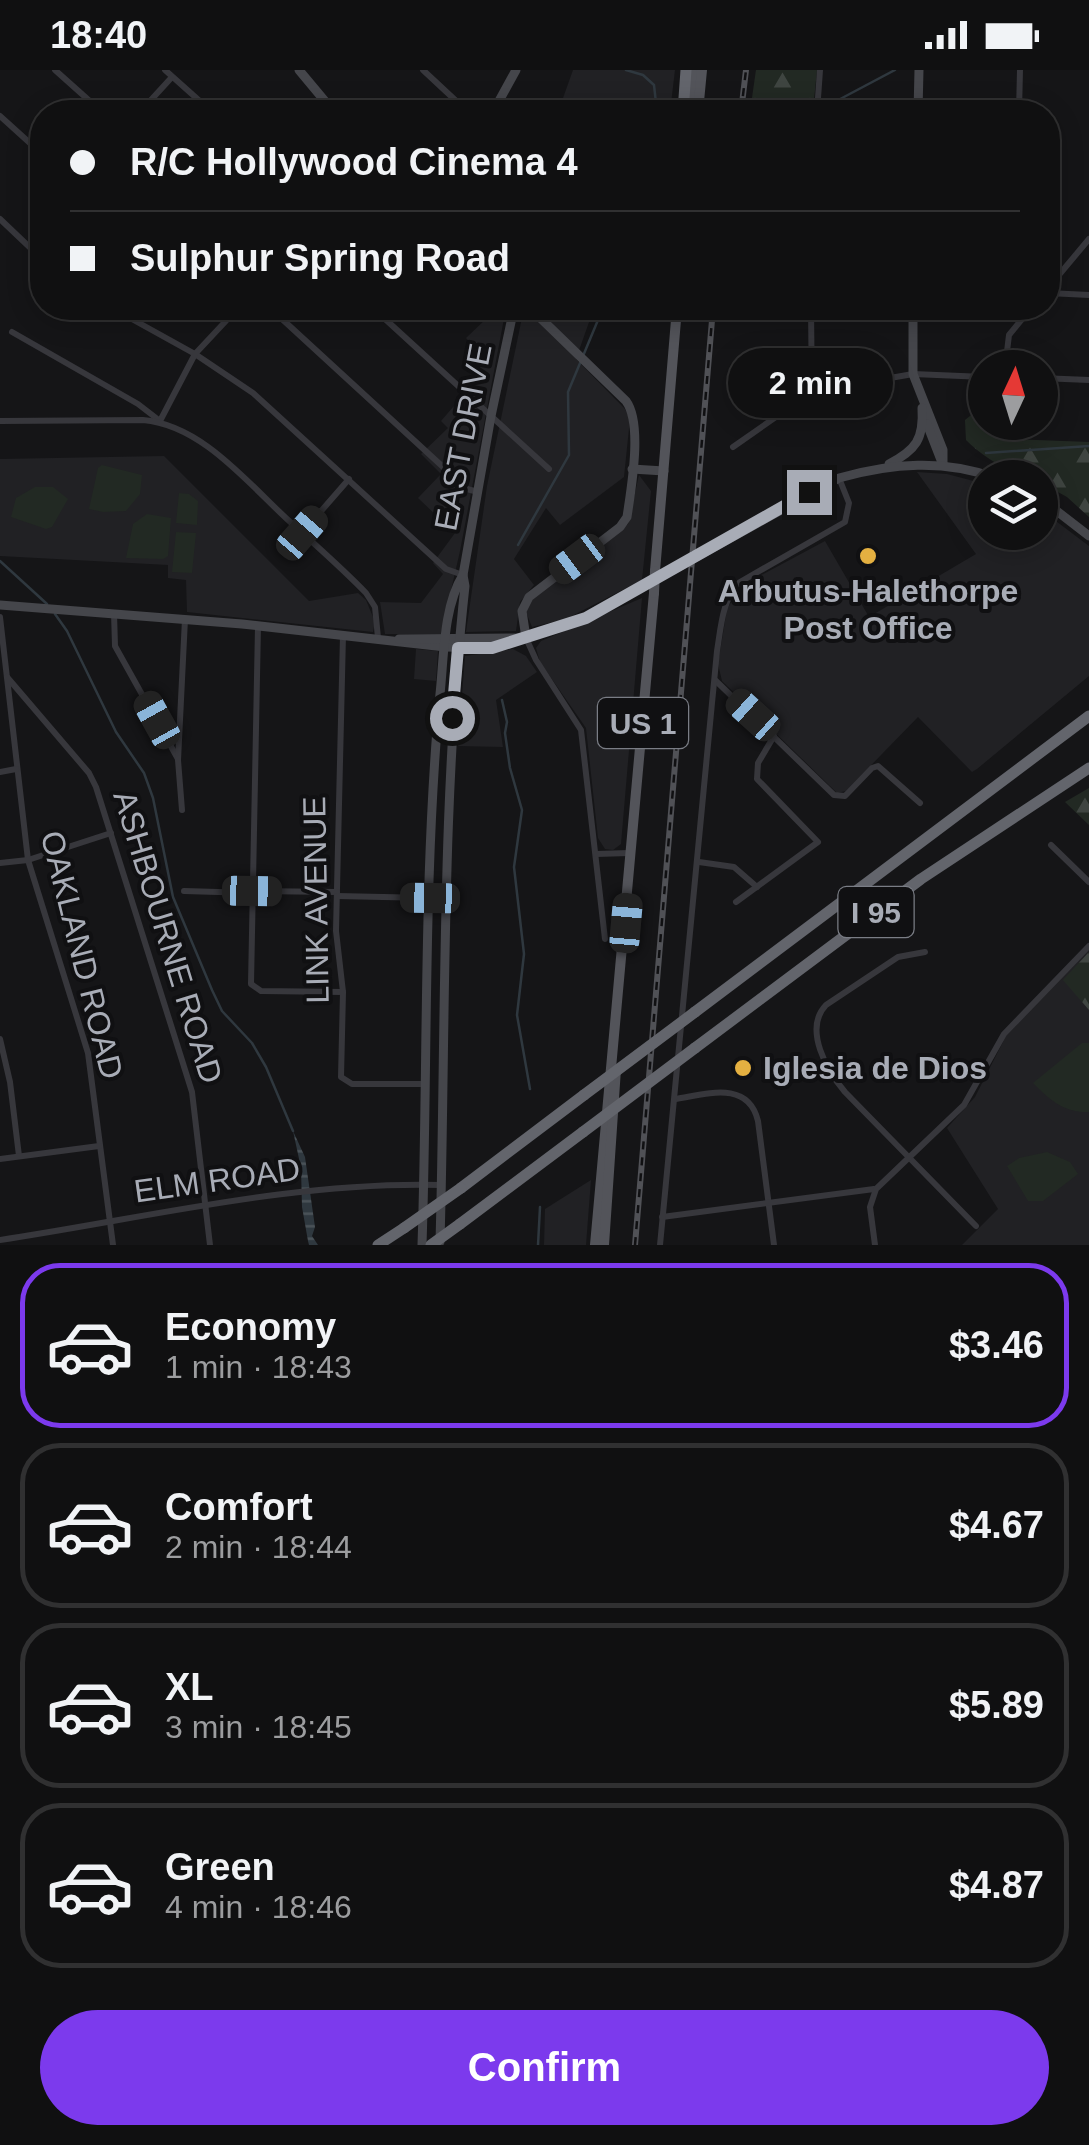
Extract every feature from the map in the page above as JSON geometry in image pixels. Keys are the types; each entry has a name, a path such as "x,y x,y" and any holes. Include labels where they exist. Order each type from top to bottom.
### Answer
{"highway":[{"path":"687,100 689,70"},
{"name":"I 95","path":"378,1245 461,1188 1089,714"},
{"name":"I 95","path":"430,1245 921,879 1089,768"}],"main road":[{"path":"699,100 702,70"},
{"name":"US 1","path":"596,1245 676,320"},
{"name":"US 1","path":"604,1245 617,1085 614,1053"}],"street":[{"path":"55,70 89,100"},
{"path":"164,70 198,100"},
{"path":"298,70 324,100"},
{"path":"423,70 455,100"},
{"path":"500,100 516,70"},
{"path":"818,100 820,70"},
{"path":"918,100 919,70"},
{"path":"1019,100 1020,70"},
{"path":"151,100 172,77"},
{"path":"0,116 30,143"},
{"path":"0,220 30,248"},
{"path":"1060,275 1089,239"},
{"path":"1060,291 1089,295"},
{"path":"134,320 195,354 274,410 446,569 463,575"},
{"path":"160,421 195,354 226,320"},
{"path":"283,320 467,489 478,492"},
{"path":"386,320 549,469"},
{"name":"EAST DRIVE","path":"440,1245 449,822 463,575 511,320"},
{"path":"543,320 626,401 634,414 632,470 624,523 529,596 522,611 526,638 536,660 581,730 605,939"},
{"path":"811,320 812,400"},
{"path":"913,320 914,374 943,465"},
{"path":"1007,350 1008,335 1021,320"},
{"path":"12,332 204,445 371,600 378,617 378,638"},
{"path":"733,447 783,412 888,377 968,376"},
{"path":"1058,379 1089,380"},
{"path":"882,468 916,445 923,432 921,402"},
{"path":"0,421 160,421"},
{"path":"0,605 458,644 526,638 586,618 840,478 882,468 943,465 968,471"},
{"path":"632,470 664,471"},
{"path":"660,1245 724,609 732,589 749,576 845,522 849,504 840,478"},
{"path":"302,533 349,479"},
{"path":"1058,512 1089,536"},
{"name":"EAST DRIVE","path":"422,1245 433,821 446,643 463,575"},
{"path":"114,613 116,646 178,760"},
{"name":"OAKLAND ROAD","path":"0,617 28,860 88,1054 114,1245"},
{"path":"182,810 178,760 185,619"},
{"path":"258,626 250,979 253,988 343,992"},
{"name":"LINK AVENUE","path":"342,634 336,930 343,992 343,1081 426,1084"},
{"name":"ASHBOURNE ROAD","path":"6,676 93,780 190,1084 210,1245"},
{"path":"714,679 837,796 845,796 878,766 920,803"},
{"path":"736,902 818,842 757,778 758,762 774,736"},
{"path":"0,772 16,769"},
{"path":"433,821 449,822"},
{"path":"0,863 28,860 111,834"},
{"path":"1051,846 1089,882"},
{"path":"596,854 632,853"},
{"path":"699,862 734,868 757,887"},
{"path":"184,891 430,898"},
{"path":"875,1245 870,1200 876,1189 964,1105 1004,1034 1089,946"},
{"path":"925,952 907,954 890,962 826,1005 816,1024 833,1078 976,1226"},
{"path":"0,1039 19,1156"},
{"path":"675,1099 729,1092 747,1098 758,1121 774,1245"},
{"path":"0,1159 99,1146"},
{"name":"ELM ROAD","path":"0,1240 109,1220 367,1184 442,1185"},
{"path":"662,1217 876,1189"}],"shaded area":[{"path":"573,70 675,70 671,100 562,100"},
{"path":"485,320 504,320 441,634 385,634 380,602 421,603 443,574 433,563 455,533 418,498 441,474 421,454 448,428 441,421 479,377 476,373 486,360 466,338"},
{"path":"522,320 590,320 576,359 630,419 624,477 560,525 546,508 514,559 534,585 520,602 516,631 466,632 487,486"},
{"path":"164,456 309,601 358,593 366,600 375,622 373,632 187,612 186,580 168,578 168,565 0,556 0,459"},
{"path":"917,472 968,480 968,543"},
{"path":"639,475 651,491 642,580 566,619 532,627 526,612 532,598 628,524"},
{"path":"1058,523 1089,546 1089,676 972,772 918,717 846,791 837,793 722,681 718,664 727,609 740,588 825,541 869,617 976,554 973,550 1058,550"},
{"path":"642,598 621,844 613,850 605,849 598,838 586,728 540,662 536,648 541,641"},
{"path":"416,649 438,651 436,681 414,679"},
{"path":"513,649 526,656 537,672 496,700 503,747 458,746 465,656"},
{"path":"1089,950 1089,1245 962,1245 998,1209 947,1128 975,1097 1006,1036"},
{"path":"293,1131 305,1157 315,1227 312,1236 318,1245 309,1245 308,1241"},
{"path":"591,1180 586,1245 544,1245 545,1209"}],"green space":[{"path":"756,70 817,70 814,100 752,100"},
{"path":"968,418 968,440 1089,442 1089,517 1058,492 1058,460 992,460 966,440"},
{"path":"102,465 142,475 140,494 126,511 89,509"},
{"path":"35,487 53,487 68,499 52,527 46,529 11,517 16,498"},
{"path":"179,493 198,501 197,525 176,523"},
{"path":"147,514 171,518 168,556 126,558 133,524"},
{"path":"176,532 196,533 192,573 172,572"},
{"path":"1089,788 1089,825 1065,802"},
{"path":"1089,952 1089,1010 1063,980"},
{"path":"1082,1043 1089,1043 1089,1112 1058,1104 1033,1083"},
{"path":"1047,1152 1070,1162 1078,1174 1043,1201 1028,1201 1007,1166 1019,1158"}],"waterway":[{"path":"626,70 643,75 654,85 656,100"},
{"path":"838,100 895,70"},
{"path":"518,545 569,455 568,392 598,320"},
{"path":"986,453 1089,446"},
{"path":"0,561 47,604"},
{"path":"55,614 116,732 144,773 153,798 173,897 212,990 222,1011 252,1043 266,1067 293,1131"},
{"path":"502,700 510,768 522,810 514,867 524,954 517,1015 530,1089"},
{"path":"538,1245 540,1207"}],"railway":[{"path":"742,100 746,70"},
{"path":"635,1245 712,320"}],"place":[{"name":"Arbutus-Halethorpe Post Office","path":"868,556"},
{"name":"Iglesia de Dios","path":"743,1068"}],"route":[{"path":"452,718 458,648 492,648 568,626 809,492"}]}
